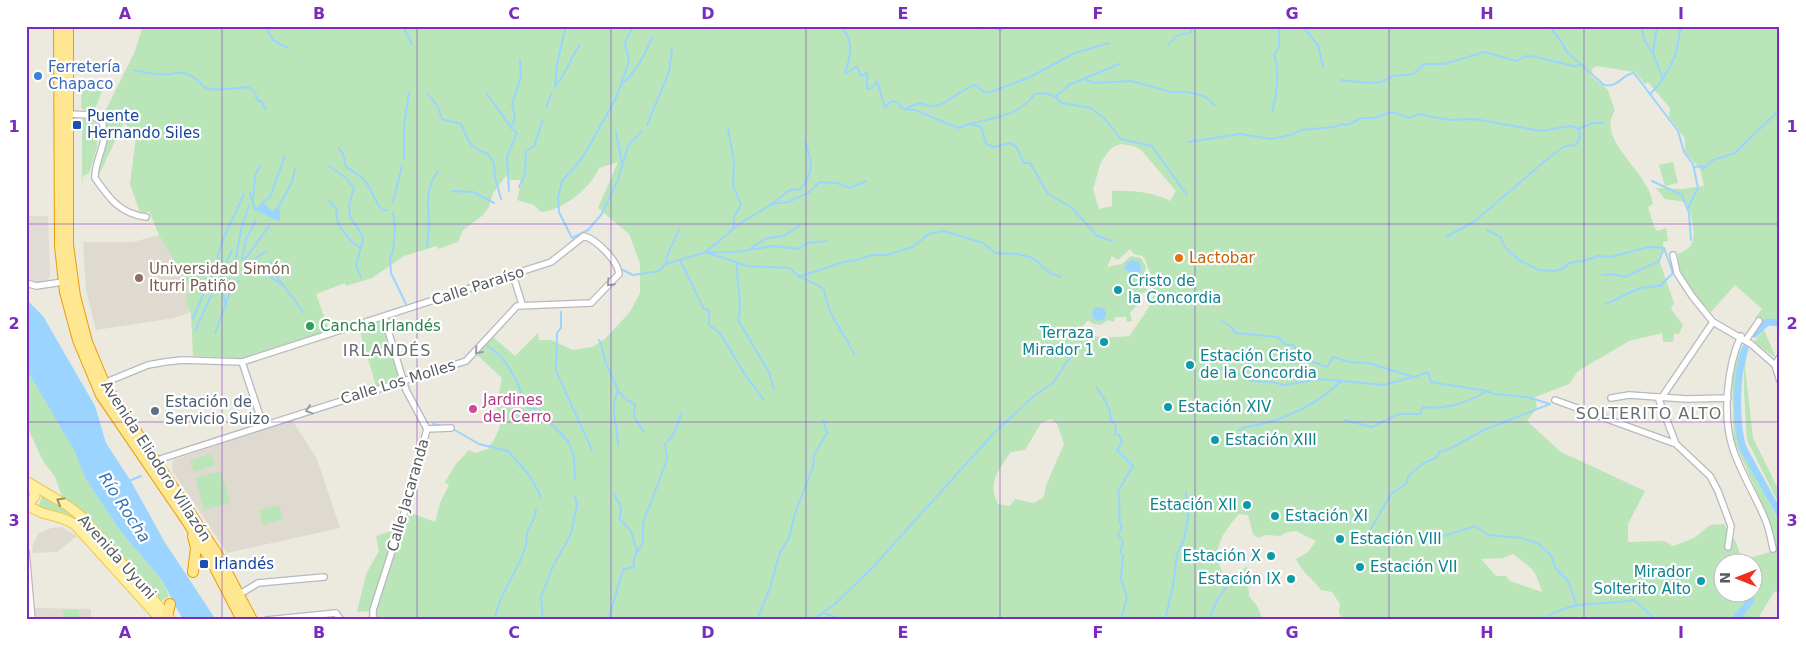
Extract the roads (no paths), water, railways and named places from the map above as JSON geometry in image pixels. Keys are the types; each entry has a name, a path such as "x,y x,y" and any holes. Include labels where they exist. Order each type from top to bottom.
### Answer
{"highway":[{"name":"Avenida Eliodoro Villazón","path":"59,26 60,246 63,282 78,340 101,395 187,521 212,562 242,620"},
{"name":"Avenida Eliodoro Villazón","path":"68,26 68,245 70,272 87,342 104,383 154,461 196,521 240,594 252,620"},
{"path":"187,521 196,548 193,572"}],"main road":[{"path":"28,506 35,496 29,483"},
{"name":"Avenida Uyuni","path":"29,483 68,506 82,517 167,615"},
{"name":"Avenida Uyuni","path":"28,506 38,512 58,517 75,526 167,615"}],"street":[{"path":"68,114 91,115 102,122 104,134 95,178 115,205 131,214 146,218"},
{"name":"Calle Paraíso","path":"104,383 148,365 165,362 182,360 242,362 551,262 584,236 591,238 618,267 619,274 590,303 585,305 522,304"},
{"path":"1673,255 1677,272 1692,296 1713,322 1744,338 1777,367"},
{"path":"513,275 522,304"},
{"path":"26,283 36,286 63,282"},
{"name":"Calle Los Molles","path":"154,461 466,361 472,357 517,306 522,304"},
{"name":"Calle Jacaranda","path":"373,620 373,610 409,498 427,428 406,390 384,317"},
{"path":"1759,321 1744,338 1733,355 1728,398 1733,448 1766,520 1773,548"},
{"path":"1660,397 1713,322"},
{"path":"1780,357 1777,367 1780,381"},
{"path":"242,362 263,425"},
{"path":"1611,398 1629,395 1728,398"},
{"path":"1660,397 1676,444"},
{"path":"1555,400 1676,444 1710,476 1718,491 1731,526 1728,547"},
{"path":"427,428 451,428"},
{"path":"26,552 32,620"},
{"path":"240,594 258,583 324,577"},
{"path":"267,620 336,613 341,620"}],"water":[{"path":"263,202 272,211 276,208 280,210 280,222 255,210"},
{"path":"1132,260 1138,261 1141,266 1141,271 1136,276 1124,269 1127,263"},
{"name":"Río Rocha","path":"26,299 43,316 95,406 106,443 132,483 164,541 216,620 183,620 161,579 121,532 86,479 75,452 26,368"},
{"path":"1096,307 1102,307 1106,314 1102,321 1096,321 1092,317 1092,311"}],"waterway":[{"path":"265,26 273,40 288,48"},
{"path":"403,26 412,44"},
{"path":"555,88 557,64 566,26"},
{"path":"841,26 850,43 850,55 845,74 857,66 861,76 867,73 867,89 872,88 877,81 885,108 891,101 897,102 903,109 915,110 958,128 969,124 981,127 986,144 994,147 1011,143 1017,148 1024,163 1030,163 1048,194 1071,207 1097,236 1112,241"},
{"path":"976,26 980,29 988,27 1002,30"},
{"path":"1168,45 1178,35 1190,33 1194,26"},
{"path":"1272,112 1277,83 1274,54 1279,47 1279,26"},
{"path":"1302,26 1318,45 1323,67"},
{"path":"1549,26 1566,51 1604,85 1613,85 1634,73 1678,131 1684,152 1693,164 1698,188 1688,208"},
{"path":"1641,26 1645,42 1653,53"},
{"path":"1657,26 1653,53 1663,79"},
{"path":"1651,93 1662,80 1674,58 1681,26"},
{"path":"632,28 625,43 629,62 615,100 583,157 562,181 558,197 559,212 572,238 588,230 601,215 618,180 628,146 642,131"},
{"path":"623,83 636,68 652,37"},
{"path":"906,108 920,103 928,106 942,104 976,85 984,92 991,92 1030,77 1075,53 1109,43"},
{"path":"556,85 580,45"},
{"path":"647,125 669,72 672,49"},
{"path":"1341,80 1368,83 1381,82 1393,76 1413,74 1424,64 1444,64 1485,52 1516,61 1527,56 1573,66 1581,65"},
{"path":"509,191 507,157 517,133 511,128 515,117 512,104 521,77 520,60"},
{"path":"971,124 1006,115 1021,107 1035,94 1046,93 1055,97 1069,85 1119,64"},
{"path":"134,70 156,74 184,73 191,75 209,89 248,87 255,92 257,100 262,102 266,109"},
{"path":"1084,79 1094,83 1131,81 1171,92 1187,92 1204,96 1215,105"},
{"path":"404,159 404,126 409,92"},
{"path":"428,94 438,107 442,119 461,124 473,146 487,153 494,163 495,177 501,199"},
{"path":"487,94 511,127"},
{"path":"546,108 551,94"},
{"path":"1055,97 1062,103 1091,108 1105,119 1121,139 1152,146 1187,195"},
{"path":"1694,167 1702,166 1703,169 1713,160 1735,153 1780,109"},
{"path":"1188,142 1240,134 1271,139 1291,135 1301,130 1334,127 1342,124 1348,125 1361,118 1374,118 1392,112 1409,118 1419,114 1449,120 1474,119 1541,131 1571,126 1579,129 1592,123 1604,123"},
{"path":"519,187 525,174 526,151 534,146 543,120"},
{"path":"728,129 734,161 733,185 741,205 734,217 733,228"},
{"path":"1446,237 1475,221 1552,155 1565,146 1576,145 1580,137 1579,130"},
{"path":"616,132 622,164"},
{"path":"773,203 790,190 801,189 808,177 811,162 805,142"},
{"path":"339,148 343,154 346,167 366,183 382,210 388,210"},
{"path":"263,202 270,197 285,156"},
{"path":"253,201 255,176 260,165"},
{"path":"329,166 346,178 354,188 349,205 350,217 361,233 363,240 356,265 361,278"},
{"path":"393,202 402,166"},
{"path":"278,208 292,182 295,169"},
{"path":"427,247 429,191 438,171"},
{"path":"706,252 739,224 772,204 788,202 808,193 820,182 837,183 850,188 866,181"},
{"path":"1652,181 1682,195 1689,213 1691,240"},
{"path":"452,191 473,192 494,203"},
{"path":"250,193 255,210"},
{"path":"193,319 217,262 224,237 244,194"},
{"path":"329,201 337,210 336,215 343,231 360,248"},
{"path":"235,263 241,230 249,206"},
{"path":"393,212 395,229 393,251 390,259 391,273 406,304"},
{"path":"242,259 246,239 256,220"},
{"path":"244,261 269,226"},
{"path":"751,248 767,238 783,236 799,226"},
{"path":"666,264 667,256 679,230"},
{"path":"1487,230 1501,237 1504,246 1519,260 1539,270 1554,271 1563,269 1569,263 1598,256 1611,257 1648,247 1664,248"},
{"path":"798,277 844,262 872,255 887,255 913,247 928,234 944,231 983,243 995,253 1017,254 1033,258 1050,273 1061,277"},
{"path":"708,252 735,252 774,246 799,249 807,243 826,241"},
{"path":"1602,275 1614,274 1625,277 1659,261 1664,248"},
{"path":"1606,304 1640,288 1660,286 1673,273 1664,248"},
{"path":"195,331 232,250"},
{"path":"248,272 247,268 250,267 253,260 267,251"},
{"path":"623,270 633,275 659,271 666,264 706,252 747,266 790,268 798,275 824,290 832,316 854,354"},
{"path":"270,261 277,277 304,313"},
{"path":"680,261 704,309 709,310 709,325 720,333 744,373 763,399"},
{"path":"737,263 740,306 738,320 769,372 774,389"},
{"path":"265,269 269,276 285,287"},
{"path":"226,305 223,289 228,273"},
{"path":"215,333 233,284 239,281"},
{"path":"561,312 561,328 557,333 556,371 592,450"},
{"path":"1221,321 1230,326 1236,333 1278,337 1286,345 1293,345 1307,360 1327,367 1333,357 1350,362 1368,363 1414,377 1428,372 1431,382 1487,391 1494,394 1527,397 1550,404"},
{"path":"1755,334 1767,322 1780,323"},
{"path":"599,340 606,364 618,391 614,404 618,445"},
{"path":"488,346 508,366 528,407 538,410 568,441 574,456 575,479"},
{"path":"812,620 835,604 873,567 994,433 1034,396 1053,383 1077,347"},
{"path":"1745,349 1738,385 1740,437 1743,448 1780,515"},
{"path":"1214,368 1230,369 1251,381 1272,382 1284,385 1320,379 1341,381"},
{"path":"1239,430 1279,419 1298,411 1326,394 1341,381 1384,385 1413,377"},
{"path":"1097,388 1108,407 1110,419 1116,426 1115,434 1119,435 1122,442 1117,450 1133,466 1118,491 1119,520 1122,528 1118,534 1123,542 1120,553 1123,555 1121,579 1127,597 1121,620"},
{"path":"619,392 627,400 635,404 634,417 643,431"},
{"path":"1344,420 1372,427 1399,414 1420,414 1423,407 1455,405 1485,392"},
{"path":"1369,532 1391,494 1407,483 1408,476 1424,463 1437,457 1439,452 1449,449 1484,430 1550,404"},
{"path":"608,620 623,570 634,566 634,557 643,543 643,523 667,460 665,444 673,435 682,413"},
{"path":"757,620 770,588 780,552 789,538 795,513 813,467 814,455 827,433 823,420"},
{"path":"433,424 443,426"},
{"path":"453,429 479,444 508,451 530,476 541,497"},
{"path":"129,481 141,476"},
{"path":"1165,620 1173,586 1177,554 1184,540 1188,517 1186,492"},
{"path":"613,493 621,508 619,518 631,531 637,551"},
{"path":"543,620 541,597 553,566 571,534 577,505 575,496"},
{"path":"495,620 499,603 525,549 527,534 536,509"},
{"path":"1428,538 1444,536 1475,526 1488,535 1521,538 1537,543 1551,555 1556,569 1568,581 1577,606"},
{"path":"1209,620 1218,598 1233,579"},
{"path":"1542,620 1552,613 1575,606 1634,600 1656,620"},
{"path":"1735,620 1748,604"},
{"path":"823,613 844,620"}],"place":[{"name":"Ferretería Chapaco","path":"38,76"},
{"name":"Puente Hernando Siles","path":"77,125"},
{"name":"Lactobar","path":"1179,258"},
{"name":"Universidad Simón Iturri Patiño","path":"139,278"},
{"name":"Cristo de la Concordia","path":"1118,290"},
{"name":"Cancha Irlandés","path":"310,326"},
{"name":"Terraza Mirador 1","path":"1104,342"},
{"name":"Estación Cristo de la Concordia","path":"1190,365"},
{"name":"Estación XIV","path":"1168,407"},
{"name":"Jardines del Cerro","path":"473,409"},
{"name":"Estación de Servicio Suizo","path":"155,411"},
{"name":"Estación XIII","path":"1215,440"},
{"name":"Estación XII","path":"1247,505"},
{"name":"Estación XI","path":"1275,516"},
{"name":"Estación VIII","path":"1340,539"},
{"name":"Estación X","path":"1271,556"},
{"name":"Irlandés","path":"204,564"},
{"name":"Estación VII","path":"1360,567"},
{"name":"Estación IX","path":"1291,579"},
{"name":"Mirador Solterito Alto","path":"1701,581"}],"district":[{"name":"IRLANDÉS","path":"387,350"},
{"name":"SOLTERITO ALTO","path":"1649,413"}]}
